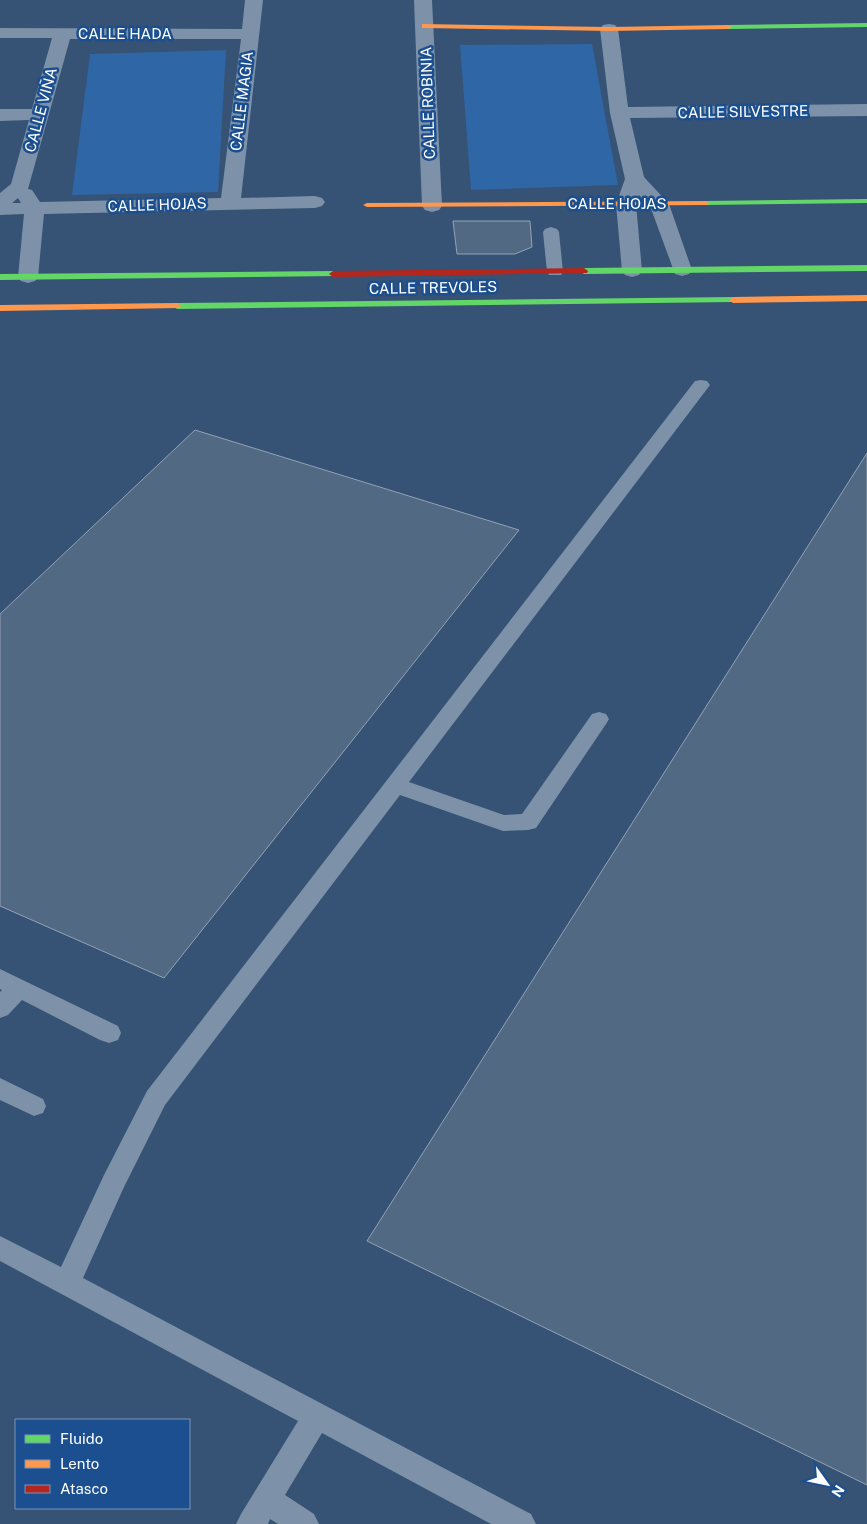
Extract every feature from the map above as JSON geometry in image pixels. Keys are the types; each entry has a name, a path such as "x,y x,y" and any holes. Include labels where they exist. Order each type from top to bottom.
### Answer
{"street":[{"name":"CALLE MAGIA","path":"230,203 254,0"},
{"name":"CALLE ROBINIA","path":"423,0 432,206"},
{"path":"425,26 609,29 867,25"},
{"path":"609,29 619,113 635,179 659,204 682,270"},
{"name":"CALLE HADA","path":"0,33 250,34"},
{"name":"CALLE VIÑA","path":"20,186 62,34"},
{"name":"CALLE SILVESTRE","path":"619,113 867,110"},
{"path":"0,115 40,114"},
{"path":"632,271 626,204 635,179"},
{"path":"0,203 20,186 35,209 28,278"},
{"name":"CALLE HOJAS","path":"367,205 432,206 867,201"},
{"name":"CALLE HOJAS","path":"0,209 315,202"},
{"name":"CALLE TREVOLES","path":"0,308 237,290 554,272 867,268"},
{"name":"CALLE TREVOLES","path":"0,278 237,290 867,298"}],"lane":[{"path":"551,232 554,272"},
{"path":"67,1284 112,1183 156,1098 701,385"},
{"path":"394,785 504,823 528,822 599,719"},
{"path":"0,1008 9,983 109,1033"},
{"path":"0,1088 34,1106"},
{"path":"0,1248 521,1524"},
{"path":"251,1524 317,1416"},
{"path":"266,1500 304,1524"}],"shaded area":[{"path":"592,44 618,185 471,190 460,45"},
{"path":"226,50 218,192 72,195 90,54"}],"building":[{"path":"453,221 530,221 532,247 515,254 457,254"},
{"path":"195,430 519,530 164,978 0,906 0,614"},
{"path":"867,453 867,1485 367,1241"}],"traffic: fast":[{"path":"728,27 867,25"},
{"path":"705,203 867,201"},
{"path":"584,271 867,268"},
{"path":"0,277 333,274"},
{"path":"177,306 733,300"}],"traffic: slow":[{"path":"425,26 609,29 728,27"},
{"path":"367,205 705,203"},
{"path":"733,300 867,298"},
{"path":"0,308 177,306"}],"traffic: jam":[{"path":"333,274 584,271"}]}
